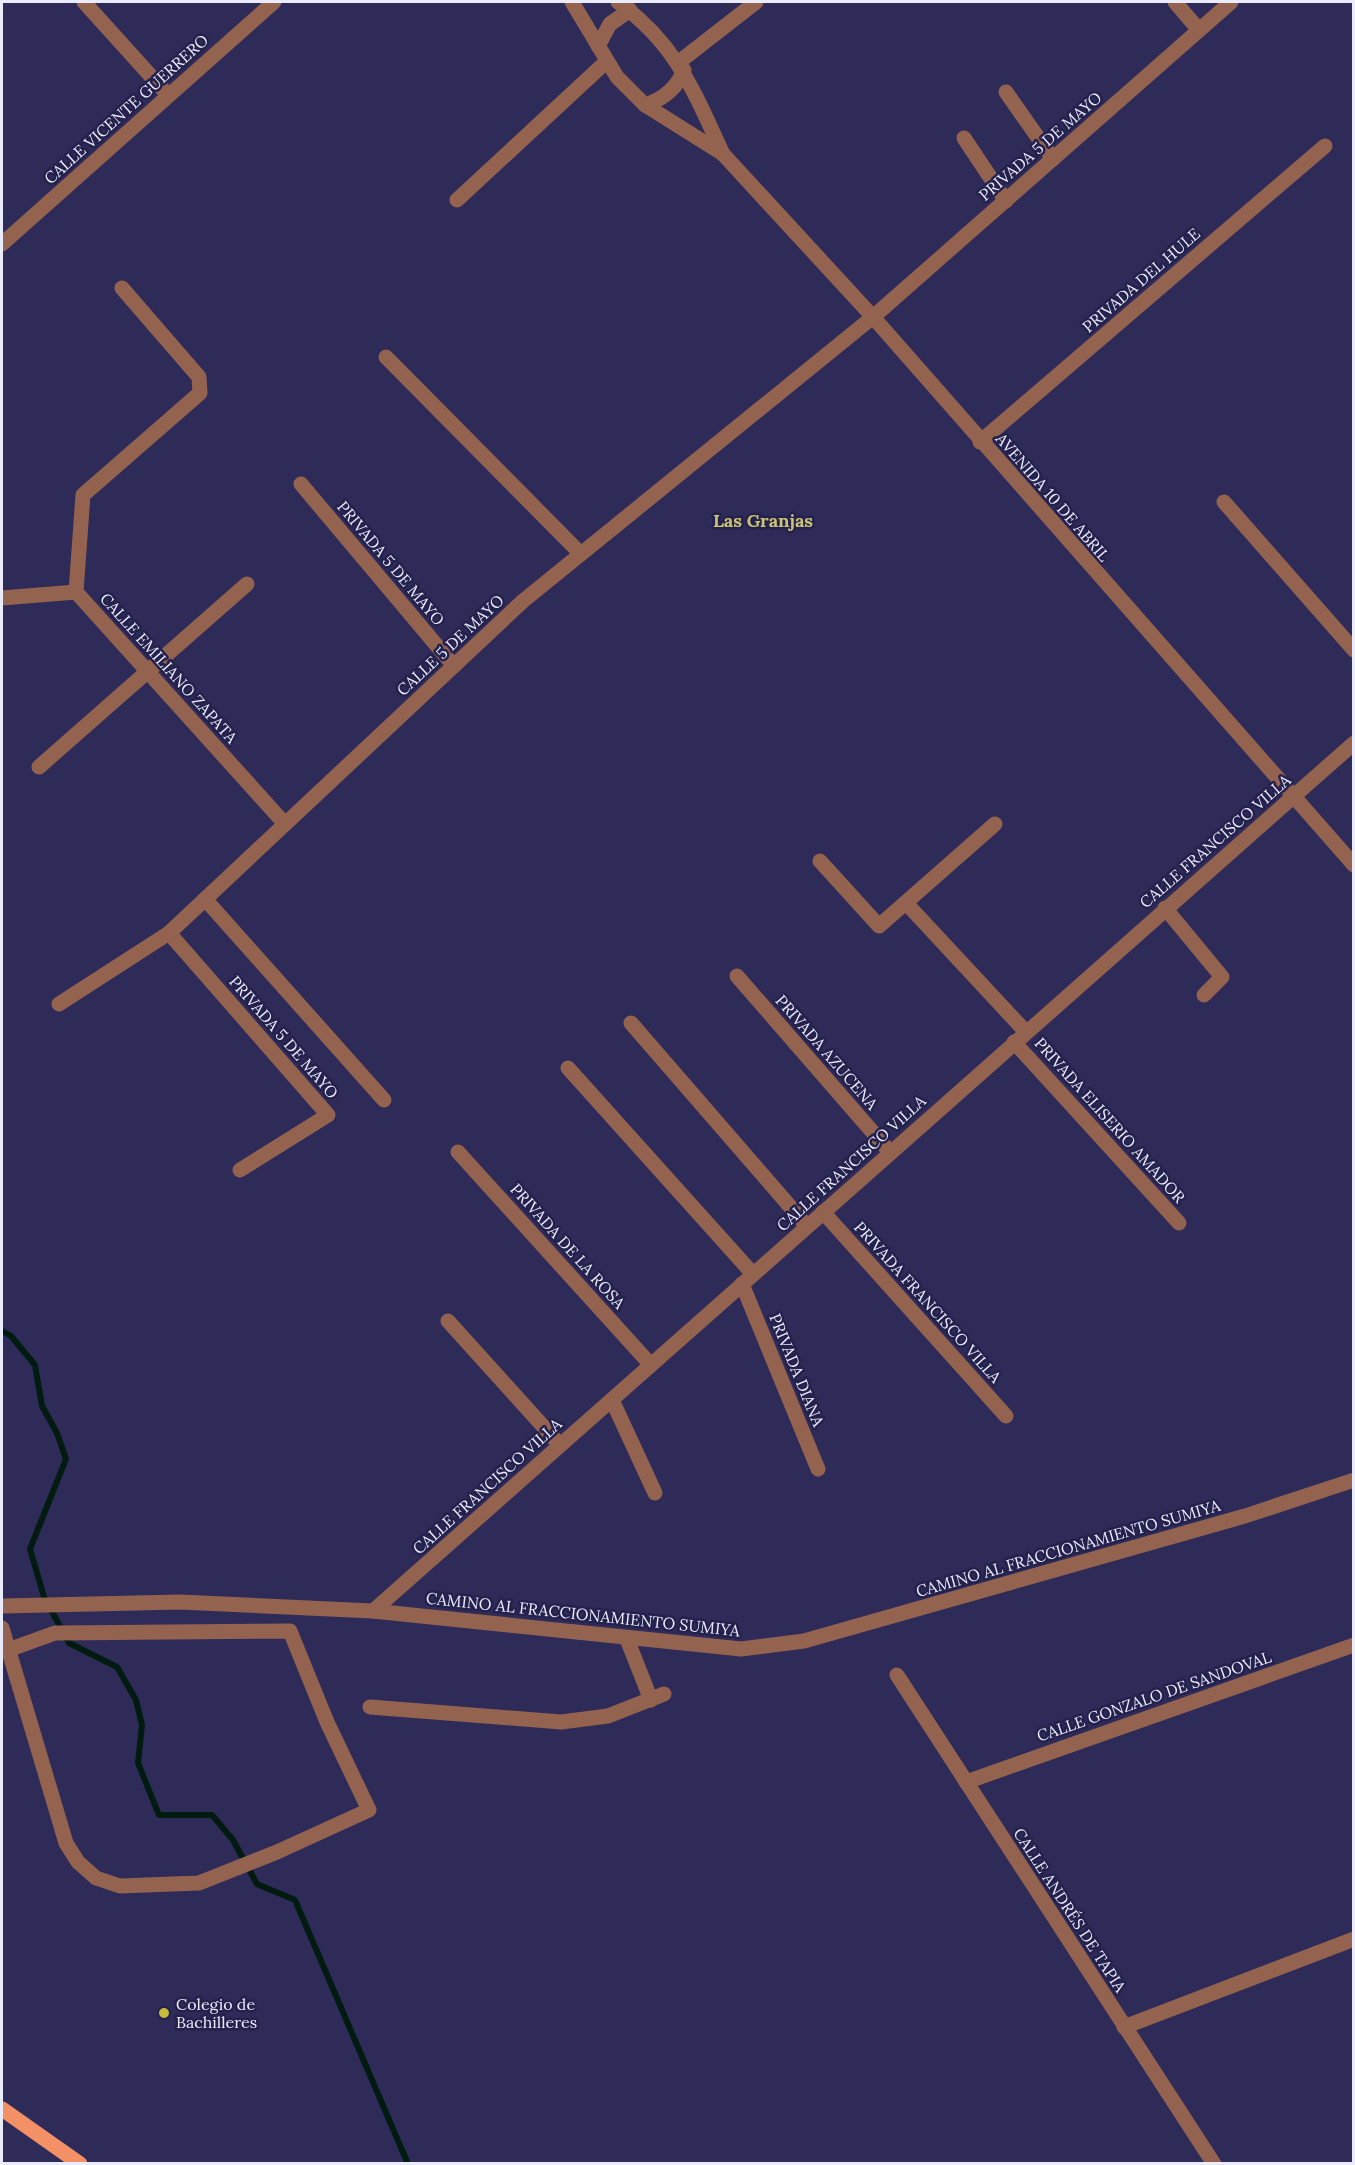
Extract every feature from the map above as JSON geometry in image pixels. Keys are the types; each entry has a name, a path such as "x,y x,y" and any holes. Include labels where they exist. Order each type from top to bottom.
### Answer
{"main road":[{"path":"2,2109 80,2163"}],"street":[{"path":"84,2 168,95"},
{"name":"CALLE VICENTE GUERRERO","path":"2,244 273,2"},
{"name":"AVENIDA 10 DE ABRIL","path":"572,2 616,77 645,105 723,153 873,317 980,442 1353,865"},
{"path":"645,105 669,92 679,82 681,66 756,2"},
{"path":"1175,2 1199,30"},
{"name":"PRIVADA 5 DE MAYO","path":"873,317 1231,2"},
{"path":"598,46 610,24 624,6"},
{"name":"AVENIDA 10 DE ABRIL","path":"624,6 661,38 681,66 723,153"},
{"path":"457,200 607,61"},
{"path":"1006,92 1053,159"},
{"path":"964,138 1006,201"},
{"name":"PRIVADA DEL HULE","path":"980,442 1325,146"},
{"path":"76,592 83,495 200,393 200,377 122,288"},
{"name":"CALLE 5 DE MAYO","path":"59,1004 169,933 524,602 873,317"},
{"path":"386,357 581,554"},
{"name":"PRIVADA 5 DE MAYO","path":"301,484 454,666"},
{"path":"1224,502 1353,650"},
{"path":"39,767 247,584"},
{"name":"CALLE EMILIANO ZAPATA","path":"2,598 76,592 285,824"},
{"name":"CALLE FRANCISCO VILLA","path":"373,1611 1353,743"},
{"path":"820,861 879,926 995,824"},
{"name":"PRIVADA 5 DE MAYO","path":"205,899 384,1100"},
{"name":"PRIVADA ELISERIO AMADOR","path":"906,903 1179,1222"},
{"path":"1165,908 1222,977 1204,995"},
{"name":"PRIVADA 5 DE MAYO","path":"169,933 328,1115 240,1170"},
{"name":"PRIVADA AZUCENA","path":"737,976 890,1152"},
{"path":"631,1023 807,1226"},
{"name":"PRIVADA DIANA","path":"568,1068 748,1279 818,1469"},
{"name":"PRIVADA DE LA ROSA","path":"458,1152 651,1365"},
{"name":"PRIVADA FRANCISCO VILLA","path":"823,1212 1006,1416"},
{"path":"448,1321 560,1445"},
{"path":"612,1400 655,1493"},
{"name":"CAMINO AL FRACCIONAMIENTO SUMIYA","path":"2,1606 180,1602 373,1611 741,1649 804,1641 1245,1516 1353,1480"},
{"path":"2,1629 8,1650 66,1843 78,1862 96,1878 120,1886 199,1883 278,1852 369,1810 327,1722 290,1631 55,1633 8,1650"},
{"path":"370,1707 561,1722 608,1716 657,1697 627,1639"},
{"name":"CALLE GONZALO DE SANDOVAL","path":"966,1782 1353,1645"},
{"name":"CALLE ANDRÉS DE TAPIA","path":"897,1675 1124,2028 1214,2163"},
{"path":"1124,2028 1353,1939"}],"waterway":[{"path":"2,1331 11,1336 35,1365 42,1406 57,1433 66,1459 30,1549 44,1597 69,1643 117,1667 136,1700 142,1725 138,1763 159,1815 212,1815 233,1840 257,1884 295,1900 408,2164"}],"place":[{"name":"Colegio de Bachilleres","path":"164,2013"}],"district":[{"name":"Las Granjas","path":"763,521"}]}
